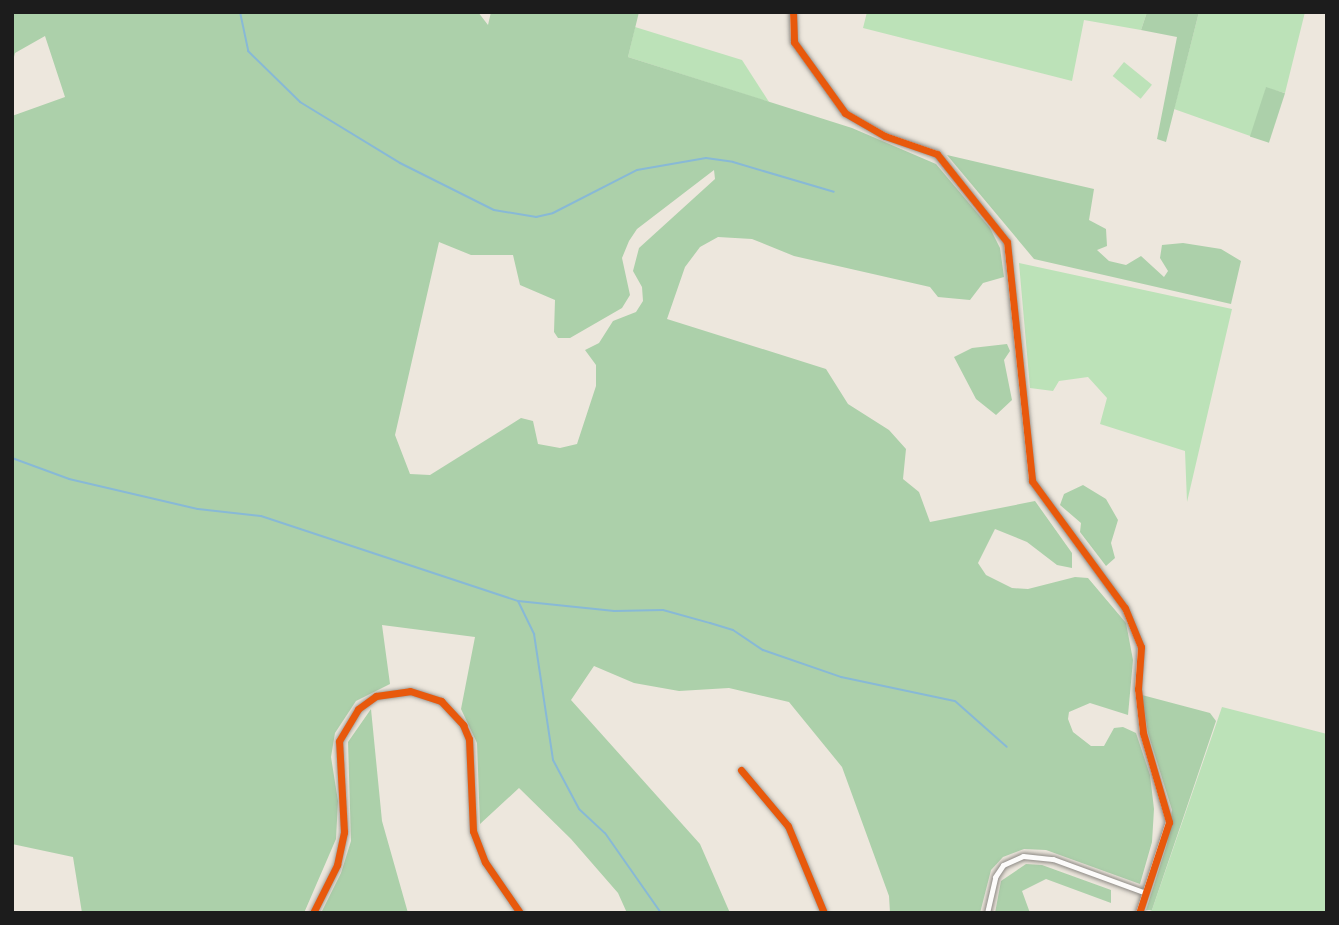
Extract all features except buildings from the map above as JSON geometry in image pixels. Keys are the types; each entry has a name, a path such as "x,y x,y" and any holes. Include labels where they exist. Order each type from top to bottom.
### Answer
{"street":[{"path":"793,12 794,42 845,113 885,136 937,154 1007,242 1032,481 1109,583 1138,634 1143,733 1169,822 1139,913"},
{"path":"313,913 337,865 345,832 339,741 358,709 376,696 410,691 441,701 463,725 470,750 473,831 485,862 520,913"},
{"path":"741,770 789,826 824,913"},
{"path":"988,913 995,877 1003,865 1023,856 1053,859 1146,893"}],"green space":[{"path":"12,12 478,12 488,25 491,12 639,12 628,57 852,128 936,164 990,228 1000,248 1004,277 983,283 970,300 938,297 930,287 794,256 752,239 718,237 700,247 685,267 667,319 826,369 848,404 889,430 906,449 903,479 919,492 930,522 1035,501 1072,553 1072,568 1057,565 1027,542 995,529 978,563 986,575 1012,588 1028,589 1075,577 1088,578 1126,623 1133,660 1128,715 1090,703 1069,712 1068,719 1073,732 1091,746 1104,746 1114,728 1123,727 1136,733 1150,775 1154,809 1152,842 1140,884 1046,850 1024,849 1003,857 991,870 980,913 890,913 889,896 842,767 789,702 729,688 679,691 634,683 594,666 571,700 700,844 730,913 627,913 618,893 571,839 519,788 480,824 477,743 461,709 475,637 382,625 390,684 356,701 335,733 331,757 338,801 336,839 304,913 82,913 73,857 12,844 12,116 65,97 45,36 15,53 12,65","holes":["714,170 715,179 639,248 633,271 642,287 643,301 636,312 613,321 599,343 585,350 596,365 596,386 577,444 560,448 538,444 533,421 521,418 430,475 410,474 395,435 439,242 471,255 513,255 520,285 555,300 554,332 558,338 570,338 622,308 630,295 622,258 637,229"]},
{"path":"867,12 1147,12 1141,30 1084,20 1072,81 863,28"},
{"path":"1147,12 1199,12 1166,142 1157,139 1177,37 1141,30"},
{"path":"1199,12 1305,12 1285,93 1266,88 1253,137 1174,109"},
{"path":"635,27 742,60 769,102 628,57"},
{"path":"1124,62 1152,85 1141,99 1113,76"},
{"path":"1266,87 1285,93 1269,143 1250,136"},
{"path":"947,155 1094,189 1089,220 1106,229 1107,246 1097,250 1109,261 1126,265 1141,256 1164,277 1168,271 1160,258 1162,245 1183,243 1221,249 1241,261 1231,304 1034,259"},
{"path":"1019,263 1232,309 1187,502 1185,451 1100,424 1107,398 1088,377 1059,381 1053,391 1030,388"},
{"path":"1007,344 1010,351 1004,360 1012,400 996,415 976,399 954,357 972,348"},
{"path":"1083,485 1106,499 1118,520 1111,543 1115,558 1106,566 1080,532 1081,523 1060,505 1064,494"},
{"path":"1142,695 1210,713 1216,721 1152,910 1146,910 1167,844 1172,810 1148,733"},
{"path":"1222,707 1327,734 1327,913 1145,913 1152,910"},
{"path":"371,709 382,821 408,913 321,913 341,873 351,841 348,742"},
{"path":"1026,864 1042,865 1111,890 1111,903 1046,879 1022,891 1030,913 995,913 1001,881"}],"waterway":[{"path":"240,12 248,51 300,102 400,163 494,210 536,217 553,213 637,170 706,158 733,162 834,192"},
{"path":"12,458 69,479 198,509 261,516 518,601 614,611 663,610 710,623 733,630 763,650 841,677 955,701 1007,747"},
{"path":"518,601 534,634 553,760 579,809 605,833 661,913"}],"cycle path":[{"path":"793,12 794,42 845,113 885,136 937,154 1007,242 1032,481 1125,608 1141,647 1138,689 1143,733 1169,822 1139,913"},
{"path":"313,913 337,865 344,832 339,741 358,709 376,696 410,691 441,701 463,725 469,739 473,831 485,862 520,913"},
{"path":"741,770 788,826 824,913"}]}
